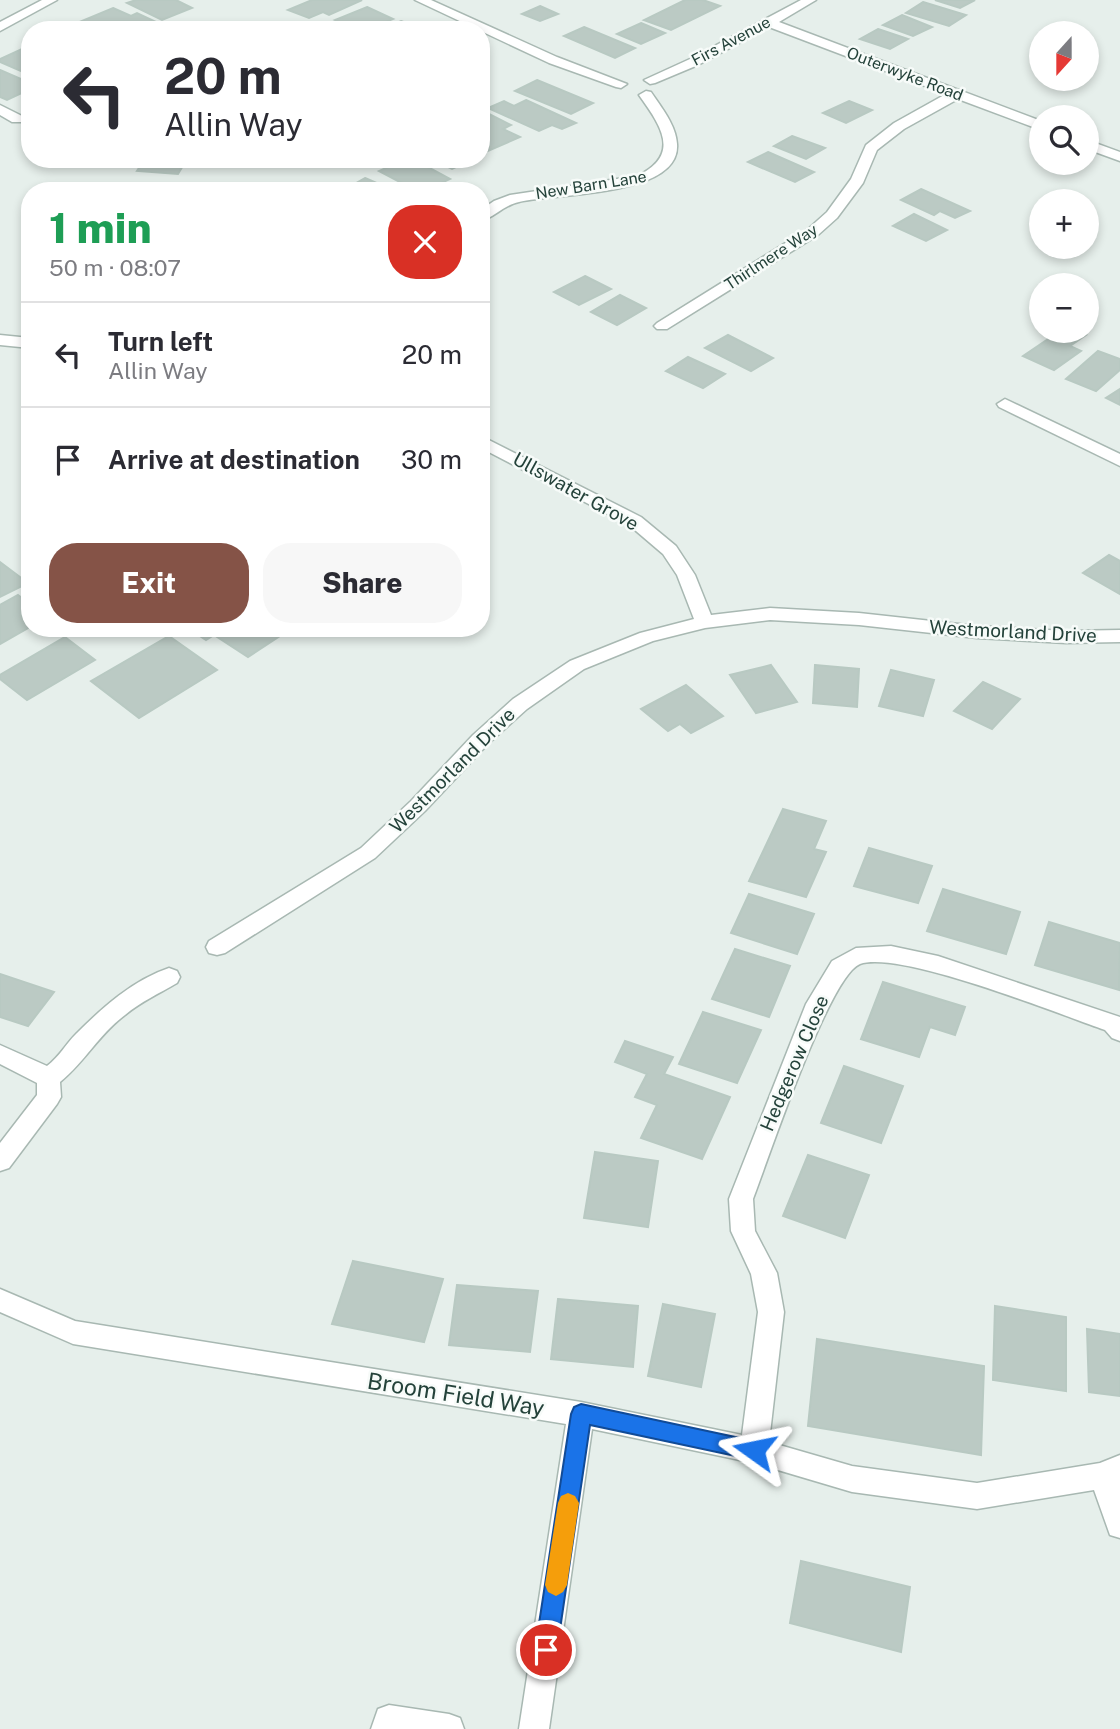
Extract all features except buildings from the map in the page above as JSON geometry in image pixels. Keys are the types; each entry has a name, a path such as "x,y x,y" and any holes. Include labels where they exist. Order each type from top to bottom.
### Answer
{"street":[{"path":"0,27 51,0"},
{"path":"421,0 467,21"},
{"name":"Firs Avenue","path":"632,92 636,78 650,80 694,62 810,0"},
{"name":"Outerwyke Road","path":"768,22 1029,122"},
{"path":"490,31 632,92 658,89 657,84 650,80"},
{"name":"New Barn Lane","path":"490,210 515,198 640,180 659,173 668,163 671,141 665,125 632,92"},
{"name":"Thirlmere Way","path":"662,326 813,232 832,215 858,180 871,148 899,126 957,94"},
{"path":"0,109 17,118"},
{"path":"1099,149 1120,157"},
{"path":"0,340 21,342"},
{"path":"1005,404 1120,461"},
{"name":"Ullswater Grove","path":"490,445 635,521 670,550 685,575 705,622"},
{"name":"Westmorland Drive","path":"217,947 368,853 520,704 578,665 648,637 705,622 770,614 859,619 1002,634 1120,636"},
{"name":"Hedgerow Close","path":"754,1450 771,1312 764,1273 743,1231 741,1199 817,1004 840,967 856,956 891,954 939,964 1113,1024 1120,1032"},
{"path":"48,1078 69,1061 81,1044 117,1009 169,976"},
{"path":"0,1054 31,1067 48,1078"},
{"path":"0,1161 49,1097 48,1078"},
{"name":"Broom Field Way","path":"0,1300 73,1332 581,1414 754,1450 852,1479 977,1496 1111,1472"},
{"path":"534,1729 581,1414"},
{"path":"1111,1472 1120,1525"},
{"path":"386,1729 389,1720 449,1729"}],"slow traffic":[{"path":"556,1585 568,1503"}],"route":[{"path":"546,1650 581,1414 754,1450"}]}
